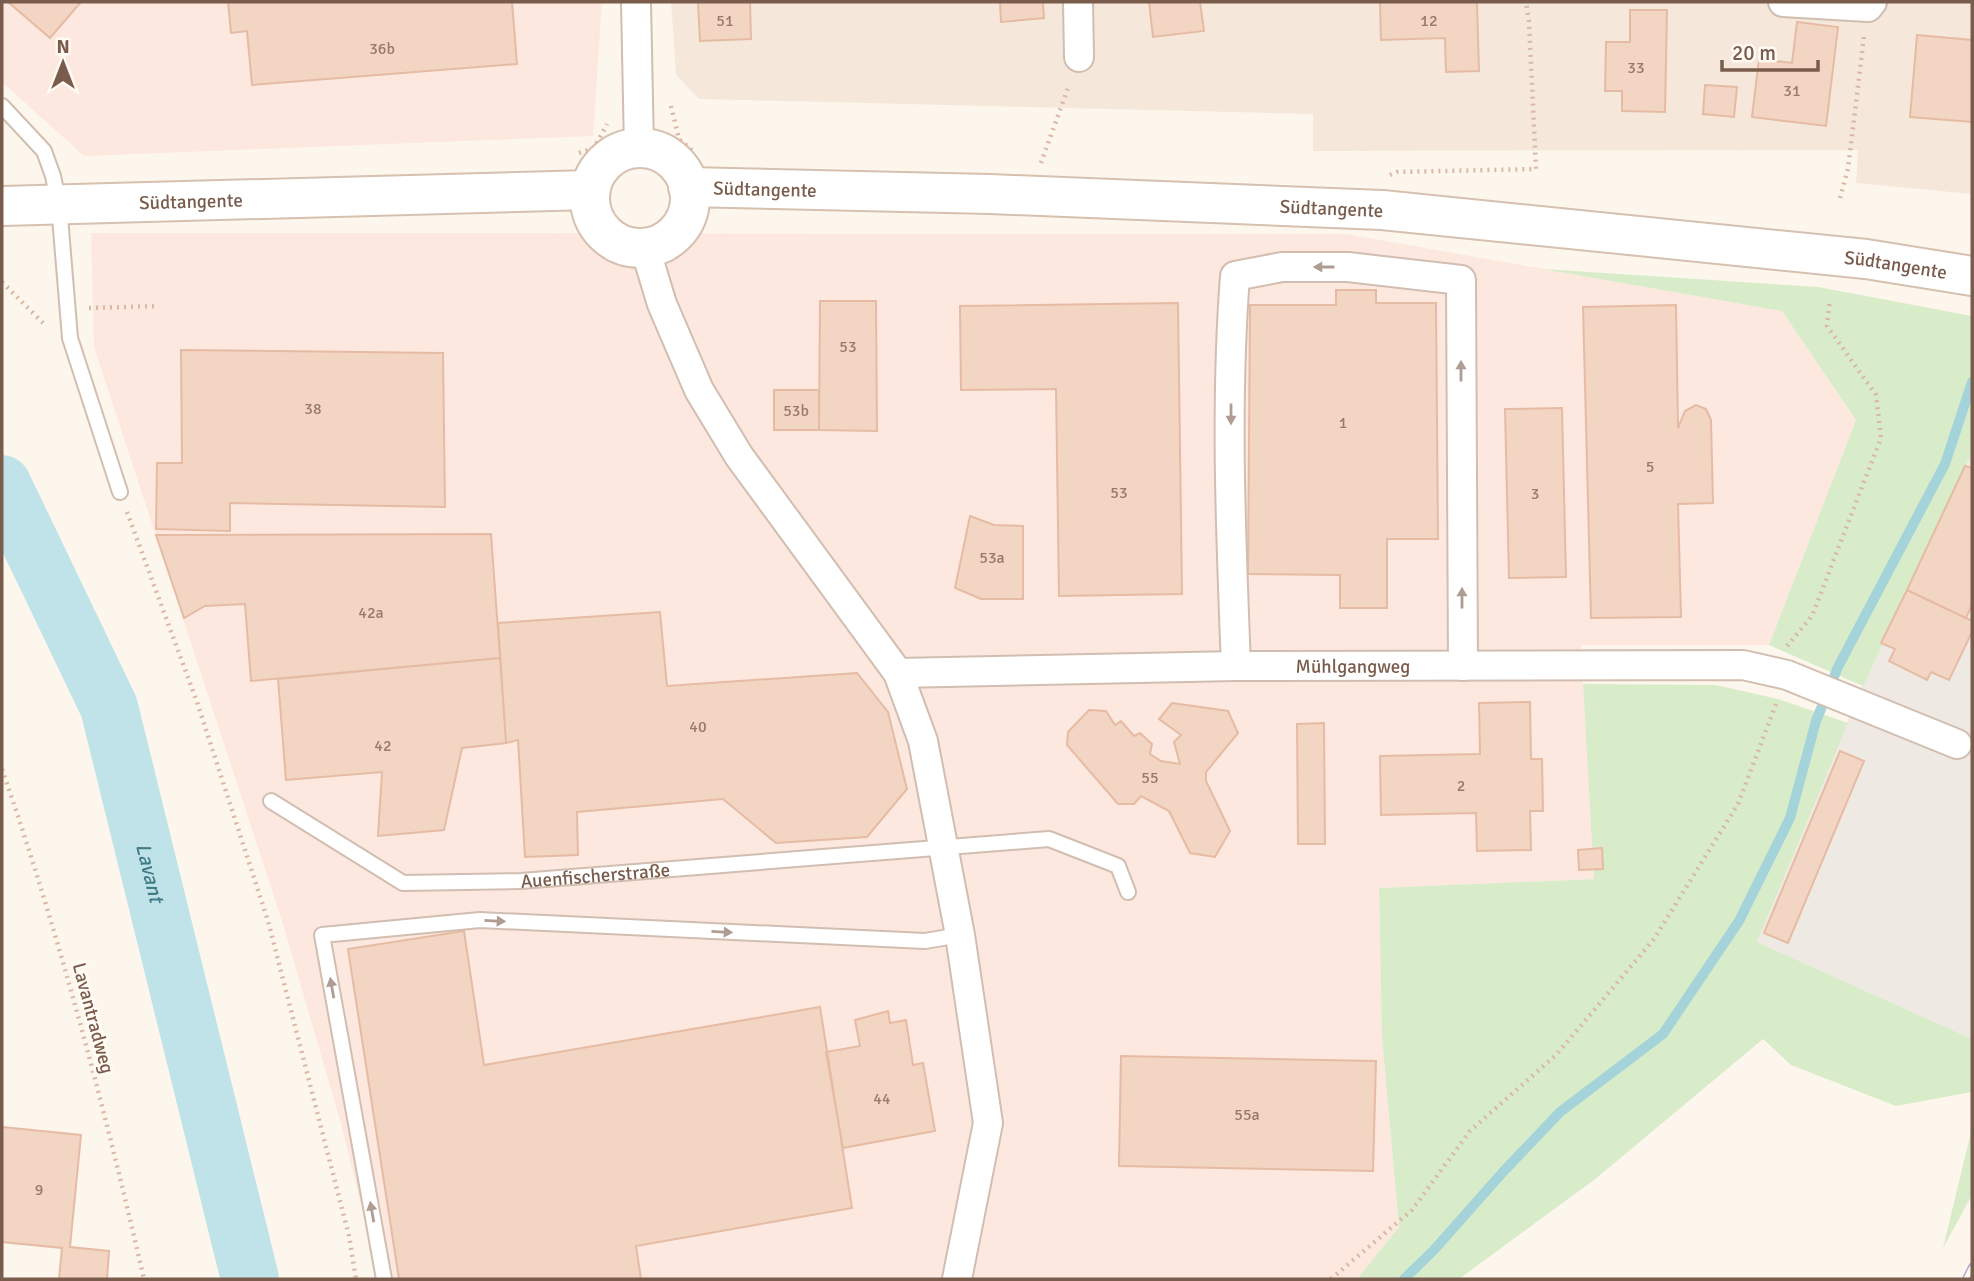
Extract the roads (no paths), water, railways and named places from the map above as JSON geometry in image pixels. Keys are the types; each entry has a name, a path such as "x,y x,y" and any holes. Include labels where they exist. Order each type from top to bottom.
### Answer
{"main road":[{"name":"Südtangente","path":"639,149 655,151 670,159 682,171 690,204 685,220 675,234 661,244 645,248"},
{"path":"639,149 612,156 602,165 590,190 589,203 593,219 602,232 614,242 645,248"},
{"name":"Südtangente","path":"688,187 976,194 1382,210 1866,259 1972,275"},
{"name":"Südtangente","path":"28,206 590,190"}],"street":[{"path":"636,2 639,149"},
{"path":"1078,2 1079,57"},
{"path":"1783,2 1870,4"},
{"path":"645,248 662,304 699,390 739,456 898,673 923,741 960,935 988,1124 957,1279"},
{"path":"1236,666 1231,537 1230,348 1235,276 1282,267 1348,267 1461,281 1463,666"},
{"name":"Mühlgangweg","path":"898,673 1236,666 1743,665 1786,676 1957,744"}],"lane":[{"path":"2,106 44,151 28,206 68,309 71,338 120,492"},
{"name":"Auenfischerstraße","path":"271,801 403,883 521,881 1049,839 1118,866 1128,892"},
{"path":"384,1279 322,935 480,920 925,942 960,935"}],"waterway":[{"path":"1404,1279 1560,1112 1663,1034 1739,921 1790,818 1816,721 1838,667 1945,464 1972,382"},
{"name":"Lavant","path":"2,484 109,707 250,1279"}],"railway":[{"path":"1966,1279 1972,1267"}]}
